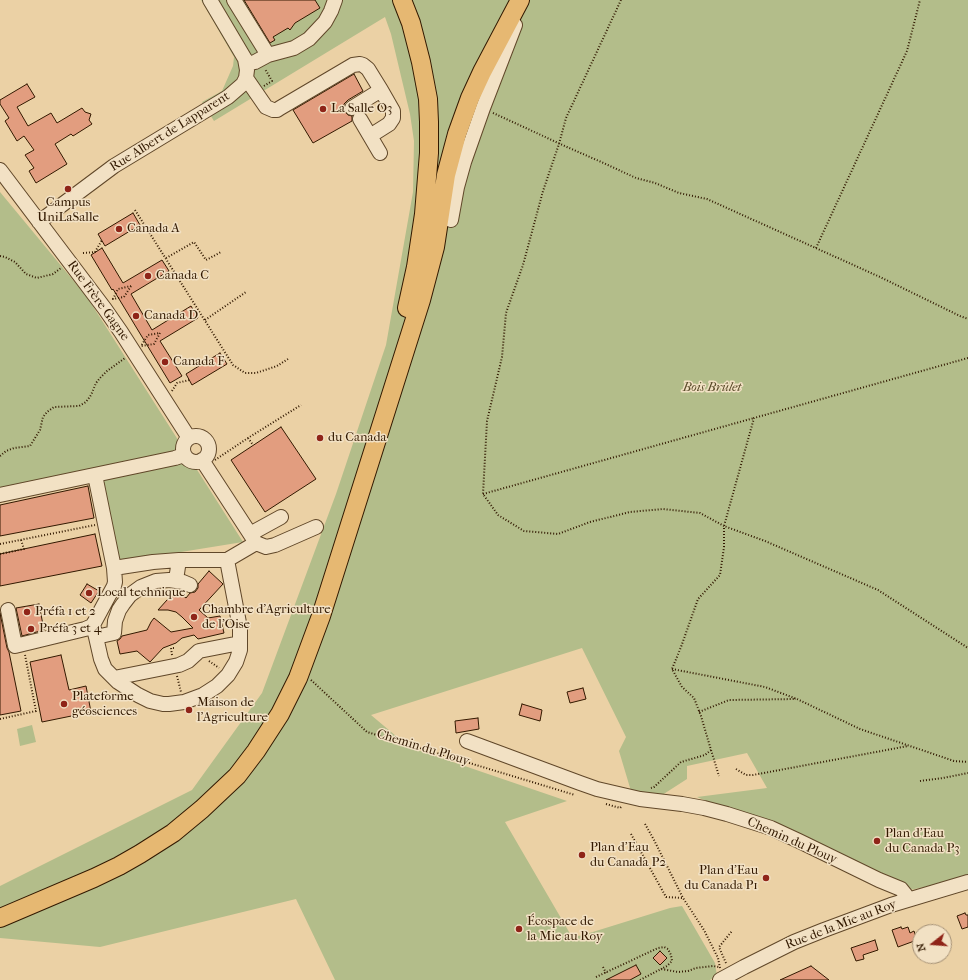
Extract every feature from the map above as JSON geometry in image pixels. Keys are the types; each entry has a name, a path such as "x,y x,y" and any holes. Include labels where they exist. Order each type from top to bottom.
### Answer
{"main road":[{"path":"0,918 105,873 130,860 162,840 194,816 237,776 269,733 286,704 308,654 338,564 421,300 432,259 446,175 455,141 476,84 507,34 520,0"},
{"path":"405,4 420,24 432,69 437,98 439,142 436,196 432,229 421,294 414,320"},
{"path":"0,908 111,860 147,839 182,815 216,785 244,753 266,721 288,680 321,587 404,323 416,267 423,225 426,193 429,153 429,122 428,99 425,81 405,4"}],"street":[{"path":"210,0 242,52 246,64 246,78 266,107 273,110 280,108 353,65 356,64 366,66 393,111 393,118 389,124 370,136"},
{"path":"234,0 268,56"},
{"path":"246,64 294,48 309,39 320,29 328,17 335,0"},
{"path":"507,34 502,26 502,22 512,0"},
{"path":"451,220 459,178 507,34 524,0"},
{"name":"Rue Albert de Lapparent","path":"39,222 114,166 228,97 239,88 246,78"},
{"path":"380,153 356,114 381,90"},
{"name":"Rue Frère Gagne","path":"0,170 113,321 189,438"},
{"path":"208,460 196,462 187,459 183,450 184,445 189,438 195,436 200,437 207,443 208,452 206,456 253,539 266,547 275,545 316,527"},
{"path":"0,495 184,455"},
{"path":"95,475 115,577 114,586 94,631 100,659 106,669 124,686 150,701 163,704 176,704 197,698 210,691 228,675 239,656 240,643 238,617 227,560"},
{"path":"114,568 179,560 227,560 281,517"},
{"path":"176,580 179,560"},
{"path":"8,610 15,646 85,629 114,632 115,621 119,610 126,599 135,590 156,581 176,580 190,585"},
{"path":"114,678 179,665 188,661 197,652 240,643"},
{"name":"Chemin du Plouy","path":"467,741 580,783 632,798 704,808 771,828 901,889 910,899"},
{"path":"879,880 886,890 891,905"},
{"name":"Rue de la Mie au Roy","path":"726,974 794,942 845,922 891,905 968,882"}],"path":[{"path":"621,0 566,118 560,144 543,191 523,265 506,313 502,357 486,421 483,494 498,515 524,531 558,534 590,522 630,512 662,509 700,513 724,526 765,540 878,590 968,648"},
{"path":"816,248 907,51 920,0"},
{"path":"483,108 636,178 679,192 707,199 880,277 968,319"},
{"path":"135,210 233,365 245,373 256,373 277,366 288,359"},
{"path":"83,253 95,252 102,240"},
{"path":"166,258 194,242 206,260 221,252"},
{"path":"0,256 15,262 26,274 37,278 53,274 64,266"},
{"path":"131,286 124,297 113,299 118,289 131,286"},
{"path":"205,320 246,292"},
{"path":"160,334 154,344 141,346 148,335 160,334"},
{"path":"0,456 6,451 14,448 30,446 40,430 43,417 47,412 54,407 79,406 86,402 92,395 96,383 100,378 129,355"},
{"path":"483,494 968,358"},
{"path":"172,391 177,383 189,380"},
{"path":"208,460 216,460 301,405"},
{"path":"672,669 698,599 720,575 724,548 724,526 754,418"},
{"path":"248,438 253,445"},
{"path":"0,544 105,522"},
{"path":"0,554 24,549 21,540"},
{"path":"0,719 36,711 23,644"},
{"path":"197,652 228,675"},
{"path":"174,666 184,702"},
{"path":"672,669 765,687 797,699 860,729 954,761 968,762"},
{"path":"672,669 682,686 694,698 719,776"},
{"name":"Chemin du Plouy","path":"308,676 367,732 582,797"},
{"path":"699,712 729,700 797,699"},
{"path":"736,769 746,775 753,775 910,746"},
{"path":"604,804 620,808 632,798 654,787 681,762 705,755 711,750"},
{"path":"920,781 968,773"},
{"path":"644,824 654,840 683,898 704,930 726,974"},
{"path":"631,834 666,897 683,898"},
{"path":"726,974 719,947 732,931"},
{"path":"596,978 658,948 668,949 672,961 661,970 640,980"},
{"path":"603,966 606,973"},
{"path":"661,970 678,972 713,966 726,974"}],"green space":[{"name":"Bois Brûlet","path":"201,0 968,0 968,878 910,890 697,797 767,788 747,753 687,766 687,779 659,797 631,791 619,751 626,737 582,648 371,715 409,747 567,801 505,822 572,937 583,935 670,908 682,906 715,963 717,976 710,980 335,980 296,899 100,947 0,938 0,886 192,790 262,693 336,494 386,345 413,192 414,141 410,114 391,34 385,17 214,121 202,102 222,91 233,66 234,57"},
{"path":"0,192 87,297 243,542 119,562 99,469 0,488"},
{"path":"32,725 36,742 20,746 17,729"}],"building":[{"path":"244,0 315,0 320,8 295,23 290,30 288,28 273,37 275,40 270,43"},
{"name":"La Salle O3","path":"354,74 363,91 344,104 345,112 352,116 352,121 313,143 293,110"},
{"path":"27,84 35,97 17,107 28,126 51,113 57,123 82,108 85,112 91,114 89,120 92,124 73,136 71,134 55,144 67,164 36,183 29,171 34,168 25,155 34,150 24,136 17,141 5,121 9,118 0,104 0,100"},
{"name":"Canada A","path":"133,213 140,225 105,246 98,234"},
{"path":"102,248 123,283 162,260 169,271 131,294 152,330 191,306 198,318 160,341 182,376 170,383 91,255"},
{"path":"220,353 227,364 192,385 186,374"},
{"path":"281,427 316,479 265,512 231,460"},
{"path":"88,486 94,518 0,536 0,505"},
{"path":"95,534 102,566 0,586 0,554"},
{"name":"Chambre d'Agriculture de l'Oise","path":"209,571 223,584 199,610 208,618 220,616 224,633 198,639 194,635 182,638 176,643 163,648 150,662 137,651 120,654 117,641 122,636 147,630 154,618 171,632 193,628 176,612 158,610 176,590 186,598 190,593 195,592 198,588 198,584"},
{"name":"Local technique","path":"87,584 99,591 91,603 80,595"},
{"path":"39,604 44,630 22,636 16,608"},
{"path":"0,613 21,711 0,715"},
{"path":"61,655 69,690 86,686 91,712 42,722 30,662"},
{"path":"583,688 586,699 570,703 567,692"},
{"path":"522,704 542,710 540,721 519,715"},
{"path":"478,718 479,729 456,733 455,721"},
{"path":"965,913 968,915 968,927 962,929 957,916"},
{"path":"901,927 902,929 908,927 910,933 912,932 912,942 898,947 892,930"},
{"path":"875,940 878,950 863,955 864,959 856,961 851,948"},
{"path":"660,951 667,958 660,965 653,958"},
{"path":"636,965 641,974 630,980 606,980"},
{"path":"811,966 829,980 780,980"}],"place":[{"name":"La Salle O3","path":"323,109"},
{"name":"Campus UniLaSalle","path":"68,189"},
{"name":"Canada A","path":"119,229"},
{"name":"Canada C","path":"148,276"},
{"name":"Canada D","path":"136,316"},
{"name":"Canada F","path":"165,362"},
{"name":"du Canada","path":"320,438"},
{"name":"Local technique","path":"89,593"},
{"name":"Préfa 1 et 2","path":"27,612"},
{"name":"Chambre d'Agriculture de l'Oise","path":"194,617"},
{"name":"Préfa 3 et 4","path":"31,629"},
{"name":"Plateforme géosciences","path":"64,704"},
{"name":"Maison de l'Agriculture","path":"189,710"},
{"name":"Plan d'Eau du Canada P3","path":"877,841"},
{"name":"Plan d'Eau du Canada P2","path":"582,855"},
{"name":"Plan d'Eau du Canada P1","path":"766,878"},
{"name":"Écospace de la Mie au Roy","path":"519,929"}]}
